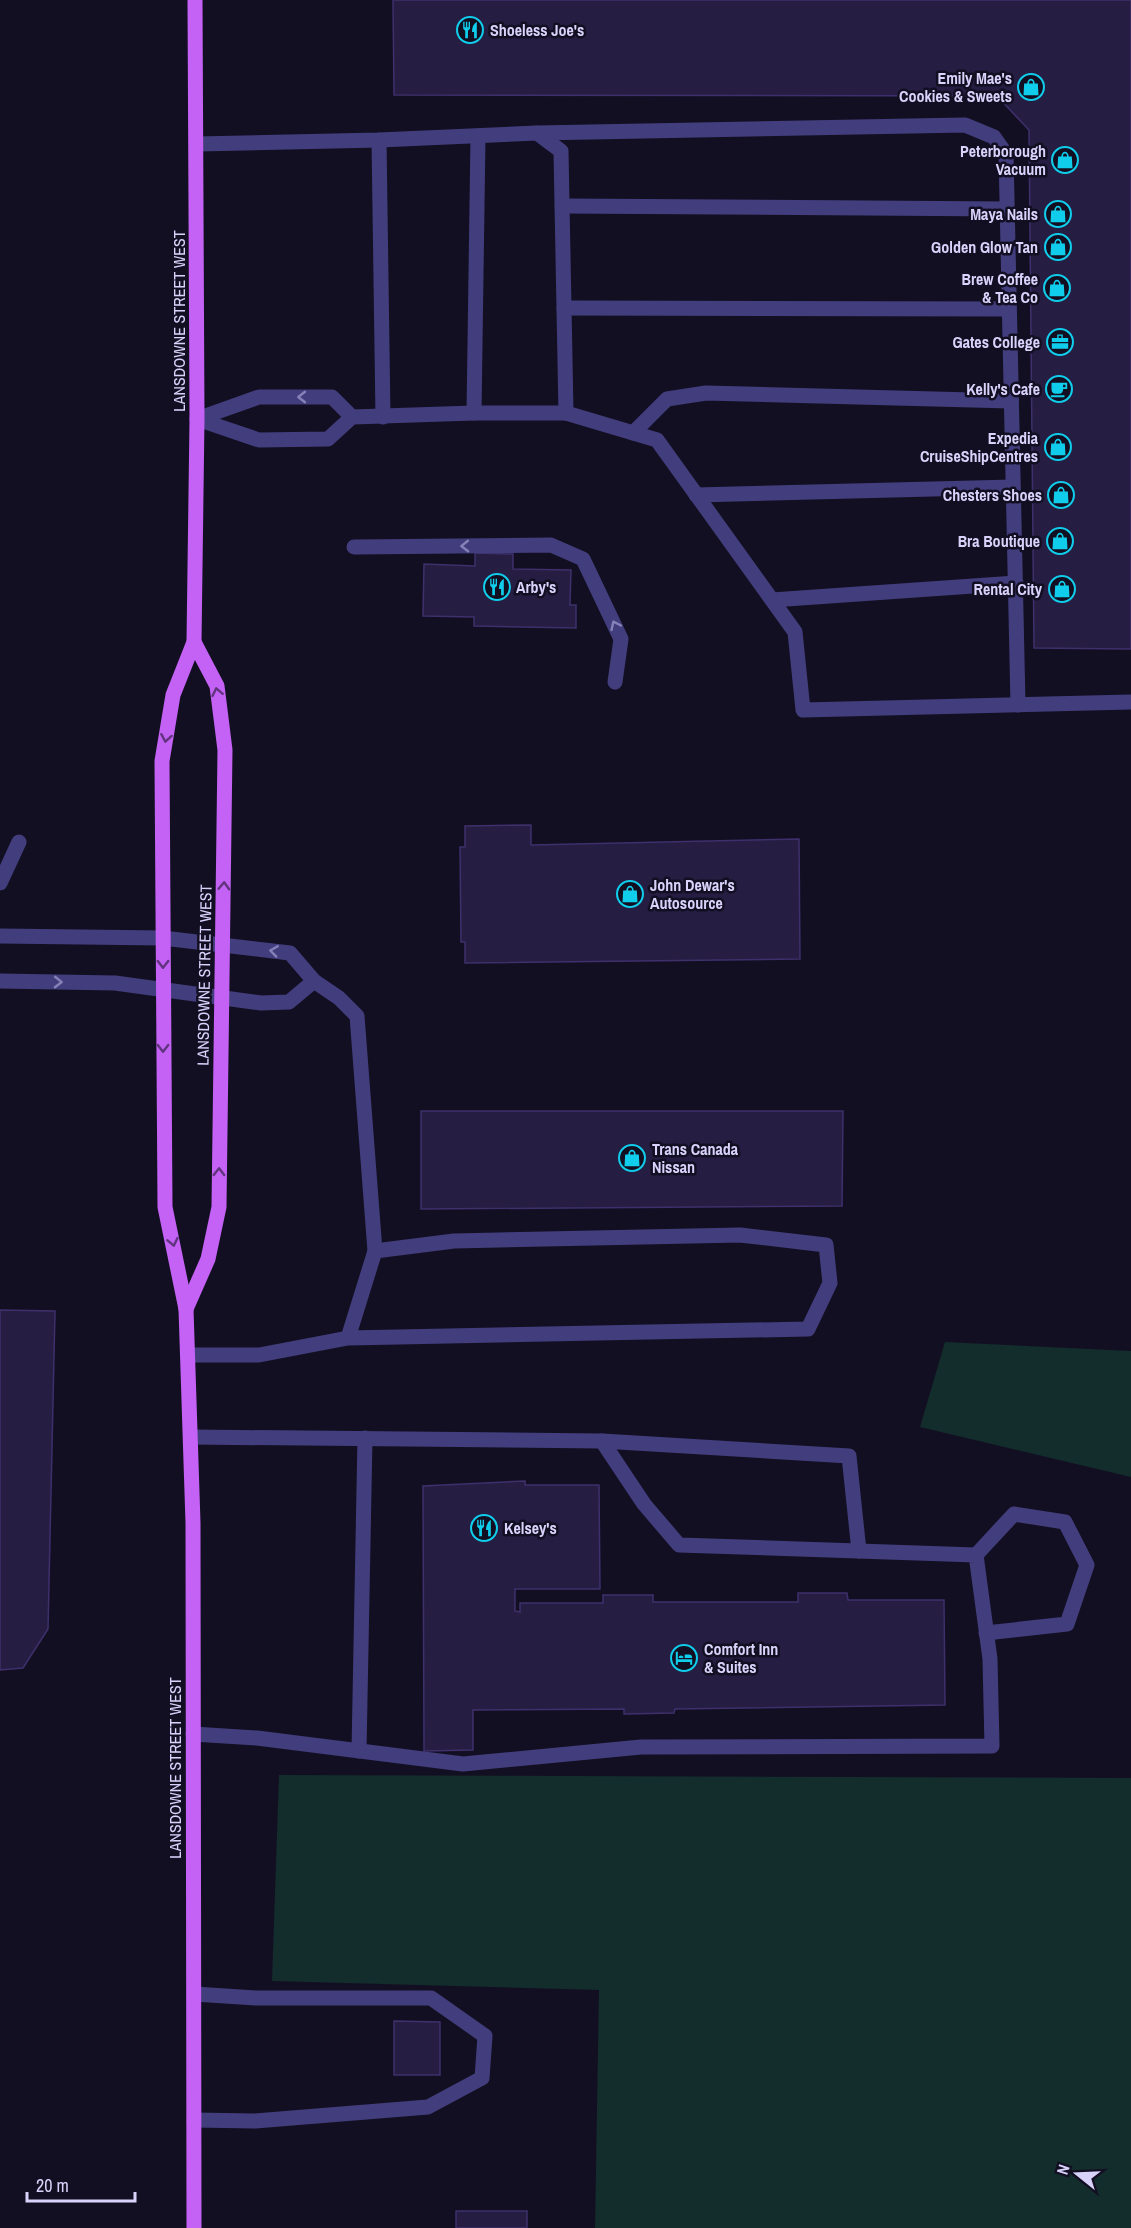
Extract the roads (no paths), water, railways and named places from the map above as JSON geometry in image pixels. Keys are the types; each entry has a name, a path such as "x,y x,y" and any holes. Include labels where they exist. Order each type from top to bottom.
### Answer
{"main road":[{"name":"LANSDOWNE STREET WEST","path":"194,2228 193,1523 186,1309 165,1207 162,760 173,695 194,642 197,144 195,0"},
{"name":"LANSDOWNE STREET WEST","path":"186,1309 208,1259 219,1207 225,750 217,686 194,642"}],"lane":[{"path":"197,144 379,141 537,133 965,125 993,138 1006,154 1018,705"},
{"path":"537,133 561,151 567,413"},
{"path":"474,413 478,136"},
{"path":"379,141 383,417"},
{"path":"562,206 1007,209"},
{"path":"564,308 1009,309"},
{"path":"633,433 667,399 706,393 1011,401"},
{"path":"196,419 259,397 332,396 351,417"},
{"path":"196,419 259,440 270,440 328,438 351,417 567,413 657,440 795,632 802,710 1131,702"},
{"path":"696,495 1013,487"},
{"path":"354,547 552,545 583,559 621,639 615,682"},
{"path":"772,600 1016,583"},
{"path":"0,883 19,842"},
{"path":"0,936 163,938 290,953 314,981 339,998 357,1016 375,1251 348,1338"},
{"path":"0,981 115,983 261,1003 289,1002 314,981"},
{"path":"189,1355 259,1354 348,1338 808,1329 830,1283 826,1245 740,1235 454,1241 375,1251"},
{"path":"191,1437 602,1441 849,1456 859,1551"},
{"path":"359,1751 365,1438"},
{"path":"602,1441 644,1504 679,1545 976,1555 1014,1514 1065,1522 1087,1565 1068,1624 986,1633"},
{"path":"193,1734 257,1738 463,1764 641,1747 992,1746 990,1659 976,1555"},
{"path":"194,1994 255,1998 431,1998 485,2036 482,2078 428,2107 255,2121 194,2120"}],"place":[{"name":"Shoeless Joe's","path":"470,30"},
{"name":"Emily Mae's Cookies & Sweets","path":"1031,87"},
{"name":"Peterborough Vacuum","path":"1065,160"},
{"name":"Maya Nails","path":"1058,214"},
{"name":"Golden Glow Tan","path":"1058,247"},
{"name":"Brew Coffee & Tea Co","path":"1057,288"},
{"name":"Gates College","path":"1060,342"},
{"name":"Kelly's Cafe","path":"1059,389"},
{"name":"Expedia CruiseShipCentres","path":"1058,447"},
{"name":"Chesters Shoes","path":"1061,495"},
{"name":"Bra Boutique","path":"1060,541"},
{"name":"Arby's","path":"497,587"},
{"name":"Rental City","path":"1062,589"},
{"name":"John Dewar's Autosource","path":"630,894"},
{"name":"Trans Canada Nissan","path":"632,1158"},
{"name":"Kelsey's","path":"484,1528"},
{"name":"Comfort Inn & Suites","path":"684,1658"}]}
